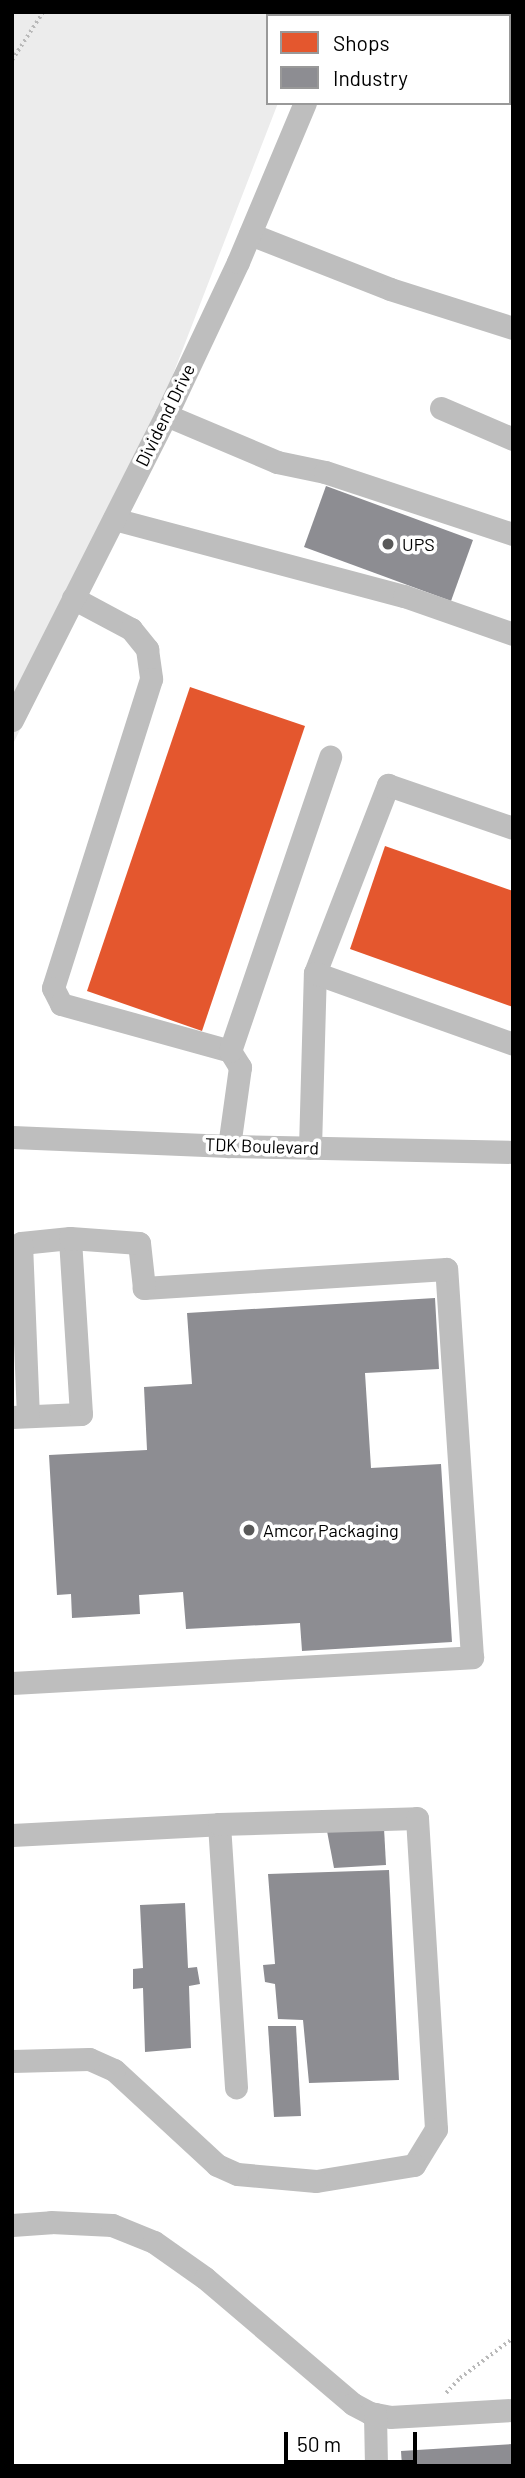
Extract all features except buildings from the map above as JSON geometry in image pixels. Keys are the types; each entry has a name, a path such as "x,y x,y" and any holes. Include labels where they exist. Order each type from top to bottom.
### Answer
{"street":[{"name":"Dividend Drive","path":"12,720 166,415 250,234 304,105"},
{"path":"250,234 390,289 513,328"},
{"path":"441,408 513,439"},
{"path":"166,415 277,462 337,476 513,534"},
{"path":"114,519 404,596 513,634"},
{"path":"73,598 131,629 147,649 151,679 53,988 61,1004 230,1052 240,1067 229,1146"},
{"path":"230,1052 330,757"},
{"path":"310,1148 315,973 388,785 513,828"},
{"path":"315,973 513,1044"},
{"name":"TDK Boulevard","path":"12,1137 229,1146 513,1152"},
{"path":"12,1683 472,1657 446,1269 144,1288 139,1243 71,1238 20,1243 20,1416 81,1414 71,1238"},
{"path":"12,1835 219,1824 416,1818 436,2129 414,2165 317,2181 237,2174 217,2165 114,2070 89,2059 12,2061"},
{"path":"219,1824 236,2087"},
{"path":"12,2225 51,2222 112,2225 154,2242 205,2278 353,2404 375,2414 390,2417 513,2410"},
{"path":"375,2414 376,2466"}],"path":[{"path":"12,60 43,12"},
{"path":"460,2378 513,2338"}],"shaded area":[{"path":"12,12 314,12 266,14 266,105 277,105 93,581 12,746"}],"place":[{"name":"UPS","path":"388,544"},
{"name":"Amcor Packaging","path":"249,1530"}]}
